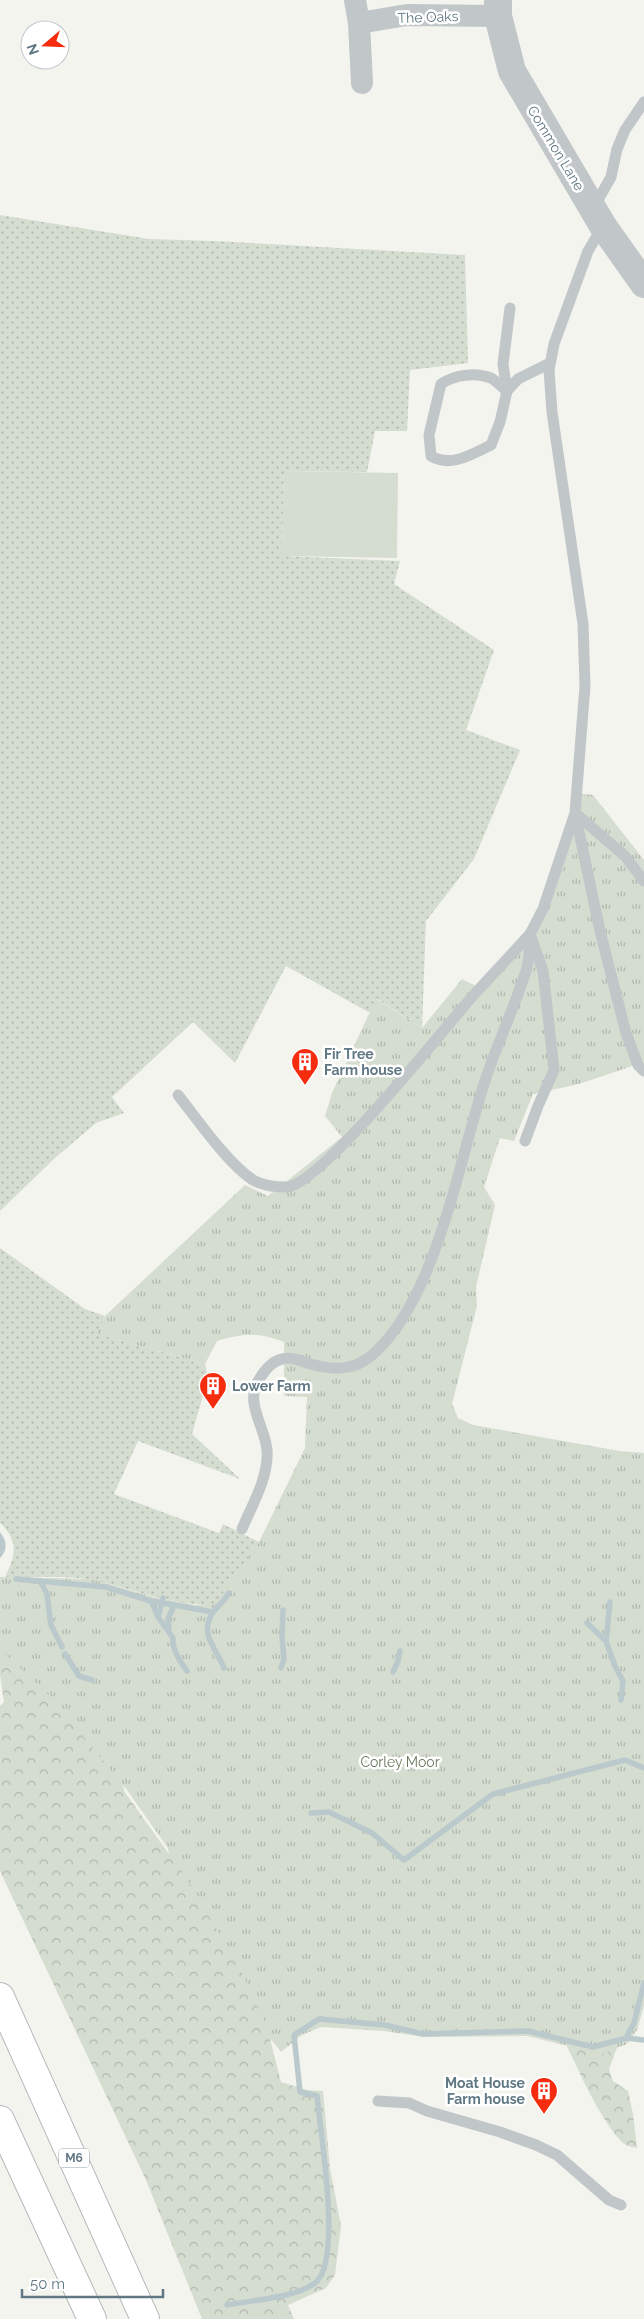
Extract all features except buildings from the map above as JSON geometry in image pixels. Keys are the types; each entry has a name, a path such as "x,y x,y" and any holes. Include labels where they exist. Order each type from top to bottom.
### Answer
{"highway":[{"name":"M6","path":"0,1997 145,2319"},
{"path":"0,2120 92,2319"}],"street":[{"path":"355,0 359,23 362,83"},
{"name":"The Oaks","path":"359,23 407,15 498,8"},
{"name":"Common Lane","path":"498,8 512,71 598,217 644,284"}],"lane":[{"path":"178,1095 229,1157 254,1180 274,1186 289,1187 302,1181 328,1160 374,1111 530,934 543,909 575,814 585,686 582,624 552,412 549,370 554,344 588,251 617,149 625,130 644,102"},
{"path":"507,391 491,378 469,375 450,378 441,384 429,435 431,456 440,462 463,458 491,445 500,422 507,391 503,364 510,308"},
{"path":"507,391 518,379 550,363"},
{"path":"575,814 625,856 644,881"},
{"path":"575,814 600,931 626,1033 638,1065 644,1071"},
{"path":"525,1142 554,1070 543,971 530,934"},
{"path":"242,1528 264,1474 267,1451 264,1433 253,1402 258,1380 270,1365 280,1359 290,1358 334,1369 352,1368 369,1358 388,1340 422,1281 449,1206 484,1082 527,970 530,934"},
{"path":"378,2101 409,2104 500,2132 536,2146 557,2155 609,2200 621,2205"}],"green space":[{"path":"0,215 149,239 465,255 468,363 410,370 407,431 375,431 367,472 284,471 282,556 400,561 394,584 494,650 466,730 520,750 474,859 426,921 422,1028 377,999 370,1013 286,966 235,1063 193,1022 112,1097 124,1113 96,1123 56,1157 0,1211"},
{"path":"284,471 398,473 397,558 282,556"},
{"name":"Corley Moor","path":"577,793 593,795 644,860 644,1062 579,1084 533,1094 514,1141 500,1138 484,1187 495,1205 476,1287 477,1306 452,1404 458,1418 473,1425 620,1451 644,1453 644,2006 637,2030 627,2044 602,2054 527,2036 424,2037 384,2031 321,2027 302,2035 281,2052 269,2037 264,2019 240,1969 172,1854 127,1790 51,1697 0,1649 0,1577 91,1579 154,1597 195,1605 216,1603 259,1542 305,1448 307,1397 284,1396 284,1342 258,1335 235,1336 217,1341 205,1364 97,1334 105,1316 245,1185 268,1196 342,1137 325,1116 332,1093 376,999 422,1028 462,979 476,986 536,920"},
{"path":"0,1248 85,1309 105,1316 98,1334 205,1364 208,1378 192,1434 240,1479 138,1441 114,1494 219,1533 223,1524 259,1542 216,1604 184,1603 83,1578 5,1577 12,1562 14,1548 10,1536 0,1523"},
{"path":"6,1577 77,1579 121,1762 124,1791 169,1854 161,1815 627,2021 609,2069 613,2081 628,2091 637,2148 627,2146 611,2129 588,2089 561,2034 385,2020 268,2031 281,2082 307,2090 323,2091 330,2168 341,2226 335,2275 326,2288 288,2305 294,2319 202,2319 146,2180 0,1871 0,1706 4,1702 0,1675 0,1586"}],"shaded area":[{"path":"0,1532 6,1545 0,1558"}],"waterway":[{"path":"16,1579 106,1587 151,1601 213,1612"},
{"path":"40,1581 47,1594 51,1625 62,1647"},
{"path":"224,1668 210,1642 207,1629 212,1614 229,1593"},
{"path":"158,1617 163,1598"},
{"path":"151,1601 158,1617 173,1638 175,1651 187,1671"},
{"path":"606,1641 610,1602"},
{"path":"169,1629 168,1619 173,1608 170,1604"},
{"path":"281,1668 284,1659 282,1637 283,1610"},
{"path":"587,1623 606,1641 623,1681 621,1700"},
{"path":"393,1672 400,1651"},
{"path":"65,1654 79,1676 92,1680"},
{"path":"311,1813 329,1812 372,1833 404,1860 493,1794 625,1760 644,1768"},
{"path":"227,2305 273,2298 307,2288 315,2283 323,2270 328,2250 328,2195 317,2096 300,2092 294,2035 319,2019 385,2025 423,2034 528,2031 593,2047 626,2038 634,2023 644,1983"},
{"path":"626,2038 644,2040"}],"place":[{"name":"Fir Tree Farm house","path":"305,1086"},
{"name":"Lower Farm","path":"213,1410"},
{"name":"Moat House Farm house","path":"544,2115"}]}
